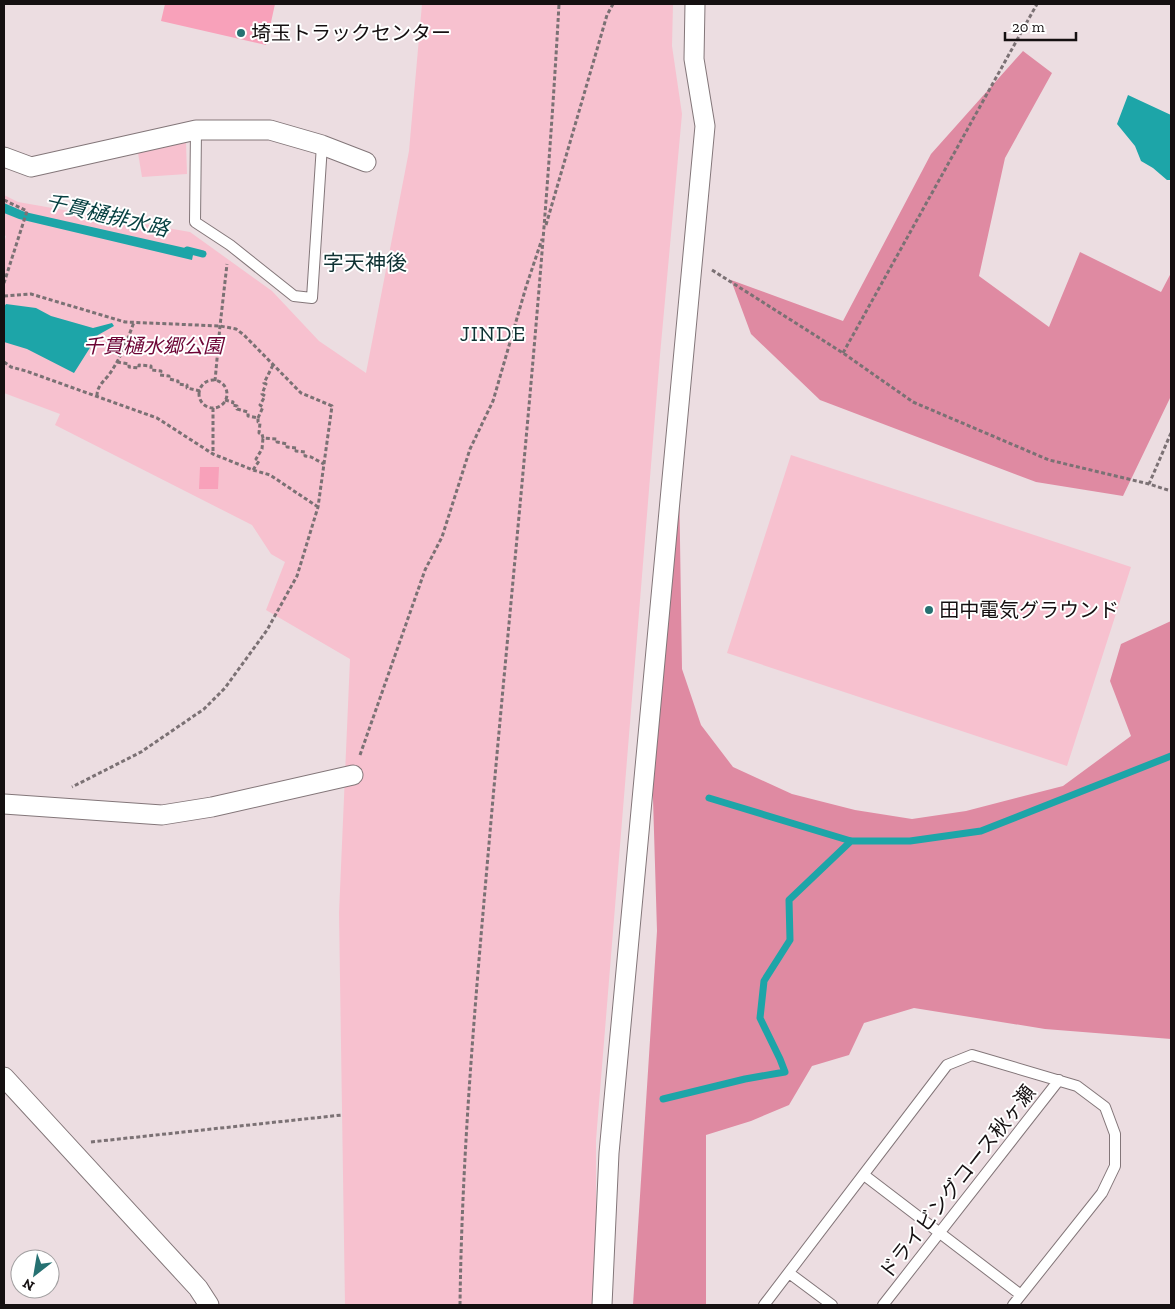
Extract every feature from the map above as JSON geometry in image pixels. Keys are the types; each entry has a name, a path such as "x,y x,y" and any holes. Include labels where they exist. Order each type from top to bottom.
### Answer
{"street":[{"path":"602,1305 609,1153 705,126 694,59 695,4"},
{"path":"4,157 30,168 196,130 270,130 322,145 366,162"},
{"path":"4,804 162,815 353,775"},
{"path":"4,1077 189,1279 209,1305"},
{"path":"189,1279 194,1305"}],"lane":[{"path":"196,130 194,222 230,246 294,296 312,298 322,145"},
{"path":"764,1305 947,1066 972,1055 1077,1086 1105,1107 1115,1134 1115,1166 1102,1193 1013,1305"},
{"name":"ドライビングコース秋ヶ瀬","path":"883,1305 1059,1080"},
{"path":"864,1175 1021,1295"},
{"path":"789,1272 832,1305"}],"path":[{"path":"460,1305 461,1230 468,1109 544,233 560,4"},
{"path":"353,775 425,570 442,537 470,449 493,401 607,15 613,4"},
{"path":"843,353 1037,4"},
{"path":"4,200 27,211 4,283"},
{"path":"215,380 230,246"},
{"path":"693,258 843,353 912,402 1049,460 1171,491"},
{"path":"4,296 31,294 125,322 220,326 236,329 301,393 332,406 318,507 297,576 267,630 225,688 204,709 141,752 60,792 42,806"},
{"path":"97,396 96,391 100,384 119,363 134,322"},
{"path":"4,362 11,367 26,370 157,418 214,454 270,475 318,507"},
{"path":"119,363 139,368 139,365 151,366 151,370 161,371 160,375 169,376 169,380 178,381 178,384 188,385 187,388 198,391"},
{"path":"255,468 259,460 256,459 262,449 263,438 262,434 259,433 260,423 258,422 263,407 260,405 265,396 262,394 266,384 264,383 272,365"},
{"path":"215,380 224,386 225,400 221,405 213,408 202,402 198,391 204,383 215,380"},
{"path":"225,400 233,402 232,405 237,406 237,409 248,412 248,416 258,418"},
{"path":"213,408 214,454"},
{"path":"1149,484 1171,433"},
{"path":"263,438 277,439 277,442 287,444 287,447 296,448 296,451 305,452 305,456 324,464"},
{"path":"68,1148 95,1140 342,1115"}],"green space":[{"name":"千貫樋水郷公園","path":"422,4 673,4 672,46 682,114 660,355 596,1140 596,1305 345,1305 339,913 350,659 266,610 285,562 271,554 252,525 55,425 60,414 4,393 4,243 6,236 4,235 4,195 18,202 190,232 272,291 319,341 366,373 409,151"},
{"path":"186,142 187,174 142,177 138,153"},
{"name":"田中電気グラウンド","path":"791,455 1131,567 1067,766 727,653"}],"shaded area":[{"path":"1023,51 1052,73 1005,158 979,276 1049,327 1080,252 1161,292 1171,273 1171,396 1123,496 1036,482 820,400 751,334 731,280 843,321 931,154"},
{"path":"679,476 682,669 701,725 733,767 792,794 855,810 912,819 966,811 1063,786 1131,736 1110,681 1121,644 1171,621 1171,1039 1045,1029 914,1008 864,1023 849,1055 812,1066 789,1105 751,1121 706,1135 706,1305 633,1305 657,931 651,732"}],"water":[{"path":"1128,95 1171,115 1171,180 1167,180 1141,161 1135,146 1117,124"},
{"path":"4,203 25,212 194,250 192,260 19,219 4,213"},
{"path":"6,304 36,308 51,316 93,328 112,323 114,326 98,335 74,373 27,349 4,342 4,307"}],"building":[{"name":"埼玉トラックセンター","path":"165,4 275,4 266,45 161,21"},
{"path":"200,467 219,467 218,489 199,489"}],"waterway":[{"name":"千貫樋排水路","path":"187,250 203,254"},
{"path":"709,798 851,841 910,841 981,831 1171,756"},
{"path":"663,1099 745,1079 785,1072 760,1018 764,981 790,940 789,900 851,841"}],"place":[{"name":"埼玉トラックセンター","path":"241,33"},
{"name":"田中電気グラウンド","path":"929,610"}],"district":[{"name":"字天神後","path":"365,262"},
{"name":"JINDE","path":"493,333"}]}
